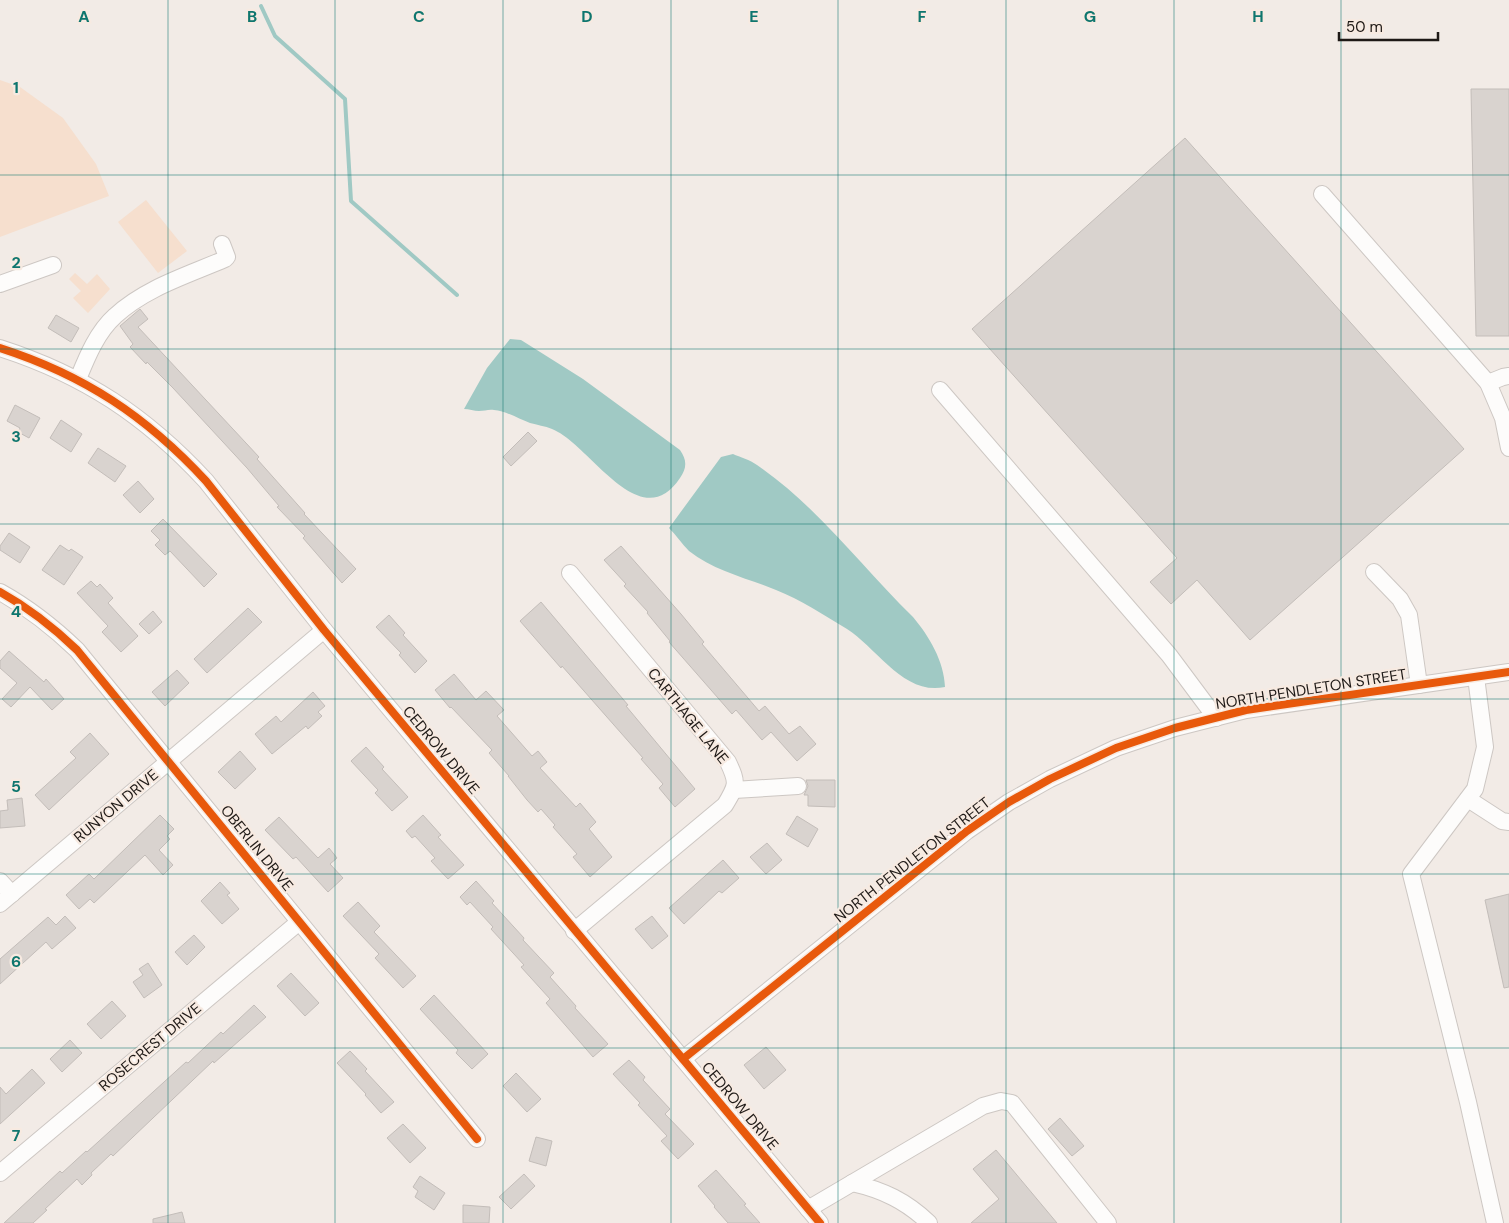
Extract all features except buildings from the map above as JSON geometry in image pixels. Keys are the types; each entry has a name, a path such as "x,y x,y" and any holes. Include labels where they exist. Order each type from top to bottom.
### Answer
{"street":[{"path":"1322,194 1488,383 1503,418 1509,448"},
{"path":"78,379 97,338 114,316 152,291 187,274 225,259 227,257 222,244"},
{"path":"0,284 53,265"},
{"name":"CEDROW DRIVE","path":"0,348 35,359 78,379 118,403 156,432 185,458 206,481 324,630 820,1223"},
{"path":"1488,383 1503,376 1509,376"},
{"path":"940,390 1169,655 1216,718"},
{"path":"1374,572 1400,599 1409,614 1419,685"},
{"name":"CARTHAGE LANE","path":"570,573 728,762 736,778 734,790"},
{"name":"OBERLIN DRIVE","path":"0,592 22,604 49,624 77,650 477,1140"},
{"name":"RUNYON DRIVE","path":"6,899 324,630"},
{"name":"NORTH PENDLETON STREET","path":"683,1059 967,831 1009,802 1050,779 1116,748 1175,728 1246,710 1509,672"},
{"path":"1476,677 1485,747 1475,789 1411,874 1468,1102 1495,1223"},
{"path":"574,931 725,805 734,790 798,786"},
{"path":"1468,798 1507,821"},
{"path":"0,881 6,899"},
{"name":"ROSECREST DRIVE","path":"0,1172 299,922"},
{"path":"808,1209 983,1106 1001,1101 1012,1104 1108,1223"},
{"path":"852,1183 875,1188 902,1201 929,1223"}],"shaded area":[{"path":"0,80 20,87 63,118 96,164 109,196 0,237"},
{"path":"146,200 187,251 158,273 118,222"},
{"path":"75,273 87,284 97,274 110,289 88,313 73,298 81,291 69,279"}],"water":[{"path":"510,339 521,340 583,379 680,450 685,464 680,478 665,494 648,498 632,493 615,482 567,438 552,429 530,423 508,413 464,409 487,368"},
{"path":"733,454 757,465 799,499 838,537 913,617 935,649 942,668 945,687 930,688 904,678 858,637 821,613 785,594 709,564 686,548 669,528 721,457"}],"waterway":[{"path":"261,6 275,36 345,99 351,201 457,295"}],"cycle path":[{"path":"0,348 59,371 112,400 137,417 206,481 324,630 820,1223"},
{"path":"0,592 40,618 77,650 477,1139"},
{"path":"683,1059 967,831 1009,802 1050,779 1116,748 1175,728 1246,710 1509,672"}]}
